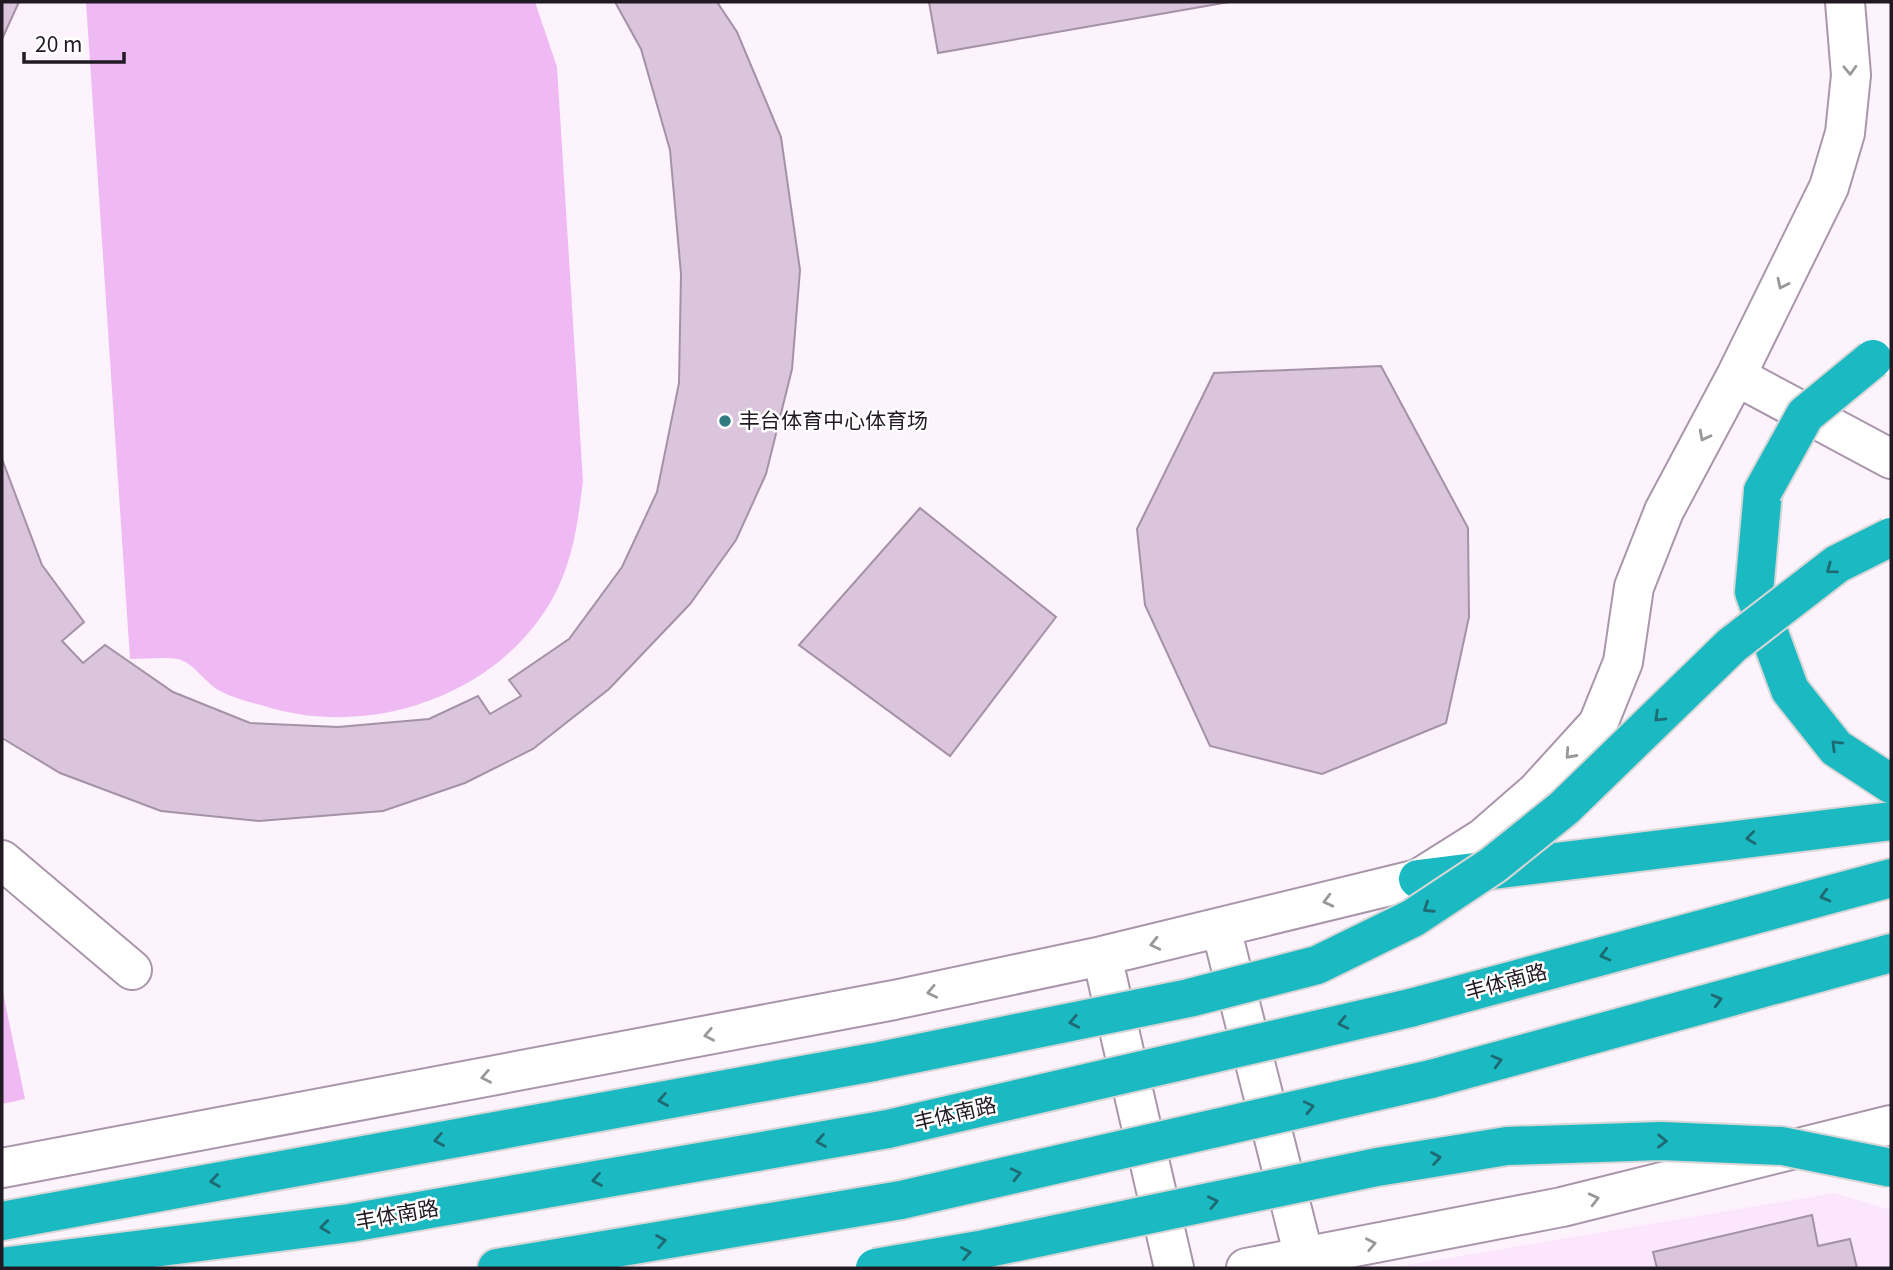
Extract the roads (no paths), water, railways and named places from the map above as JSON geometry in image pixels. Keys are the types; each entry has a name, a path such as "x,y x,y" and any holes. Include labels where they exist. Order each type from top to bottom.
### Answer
{"highway":[{"path":"1882,356 1805,415 1763,492 1754,592 1790,690 1836,748 1891,784"},
{"path":"2,1221 874,1062 1189,999 1317,965 1413,918 1493,865 1564,808 1732,645 1838,564 1891,537"},
{"path":"1418,879 1891,821"},
{"name":"丰体南路","path":"2,1267 350,1223 888,1129 1410,1008 1891,878"},
{"path":"497,1268 901,1200 1432,1079 1891,953"},
{"path":"875,1268 979,1250 1377,1167 1507,1146 1661,1141 1782,1146 1891,1168"}],"street":[{"path":"2,1168 894,1000 1102,956 1418,879 1483,838 1537,791 1598,724 1623,662 1634,587 1664,510 1736,376 1829,187 1845,133 1851,75 1845,2"},
{"path":"1736,376 1891,458"},
{"path":"2,860 132,970"},
{"path":"1221,928 1304,1257"},
{"path":"1102,956 1174,1268"},
{"path":"1246,1268 1562,1207 1891,1125"}],"place":[{"name":"丰台体育中心体育场","path":"725,421"}]}
